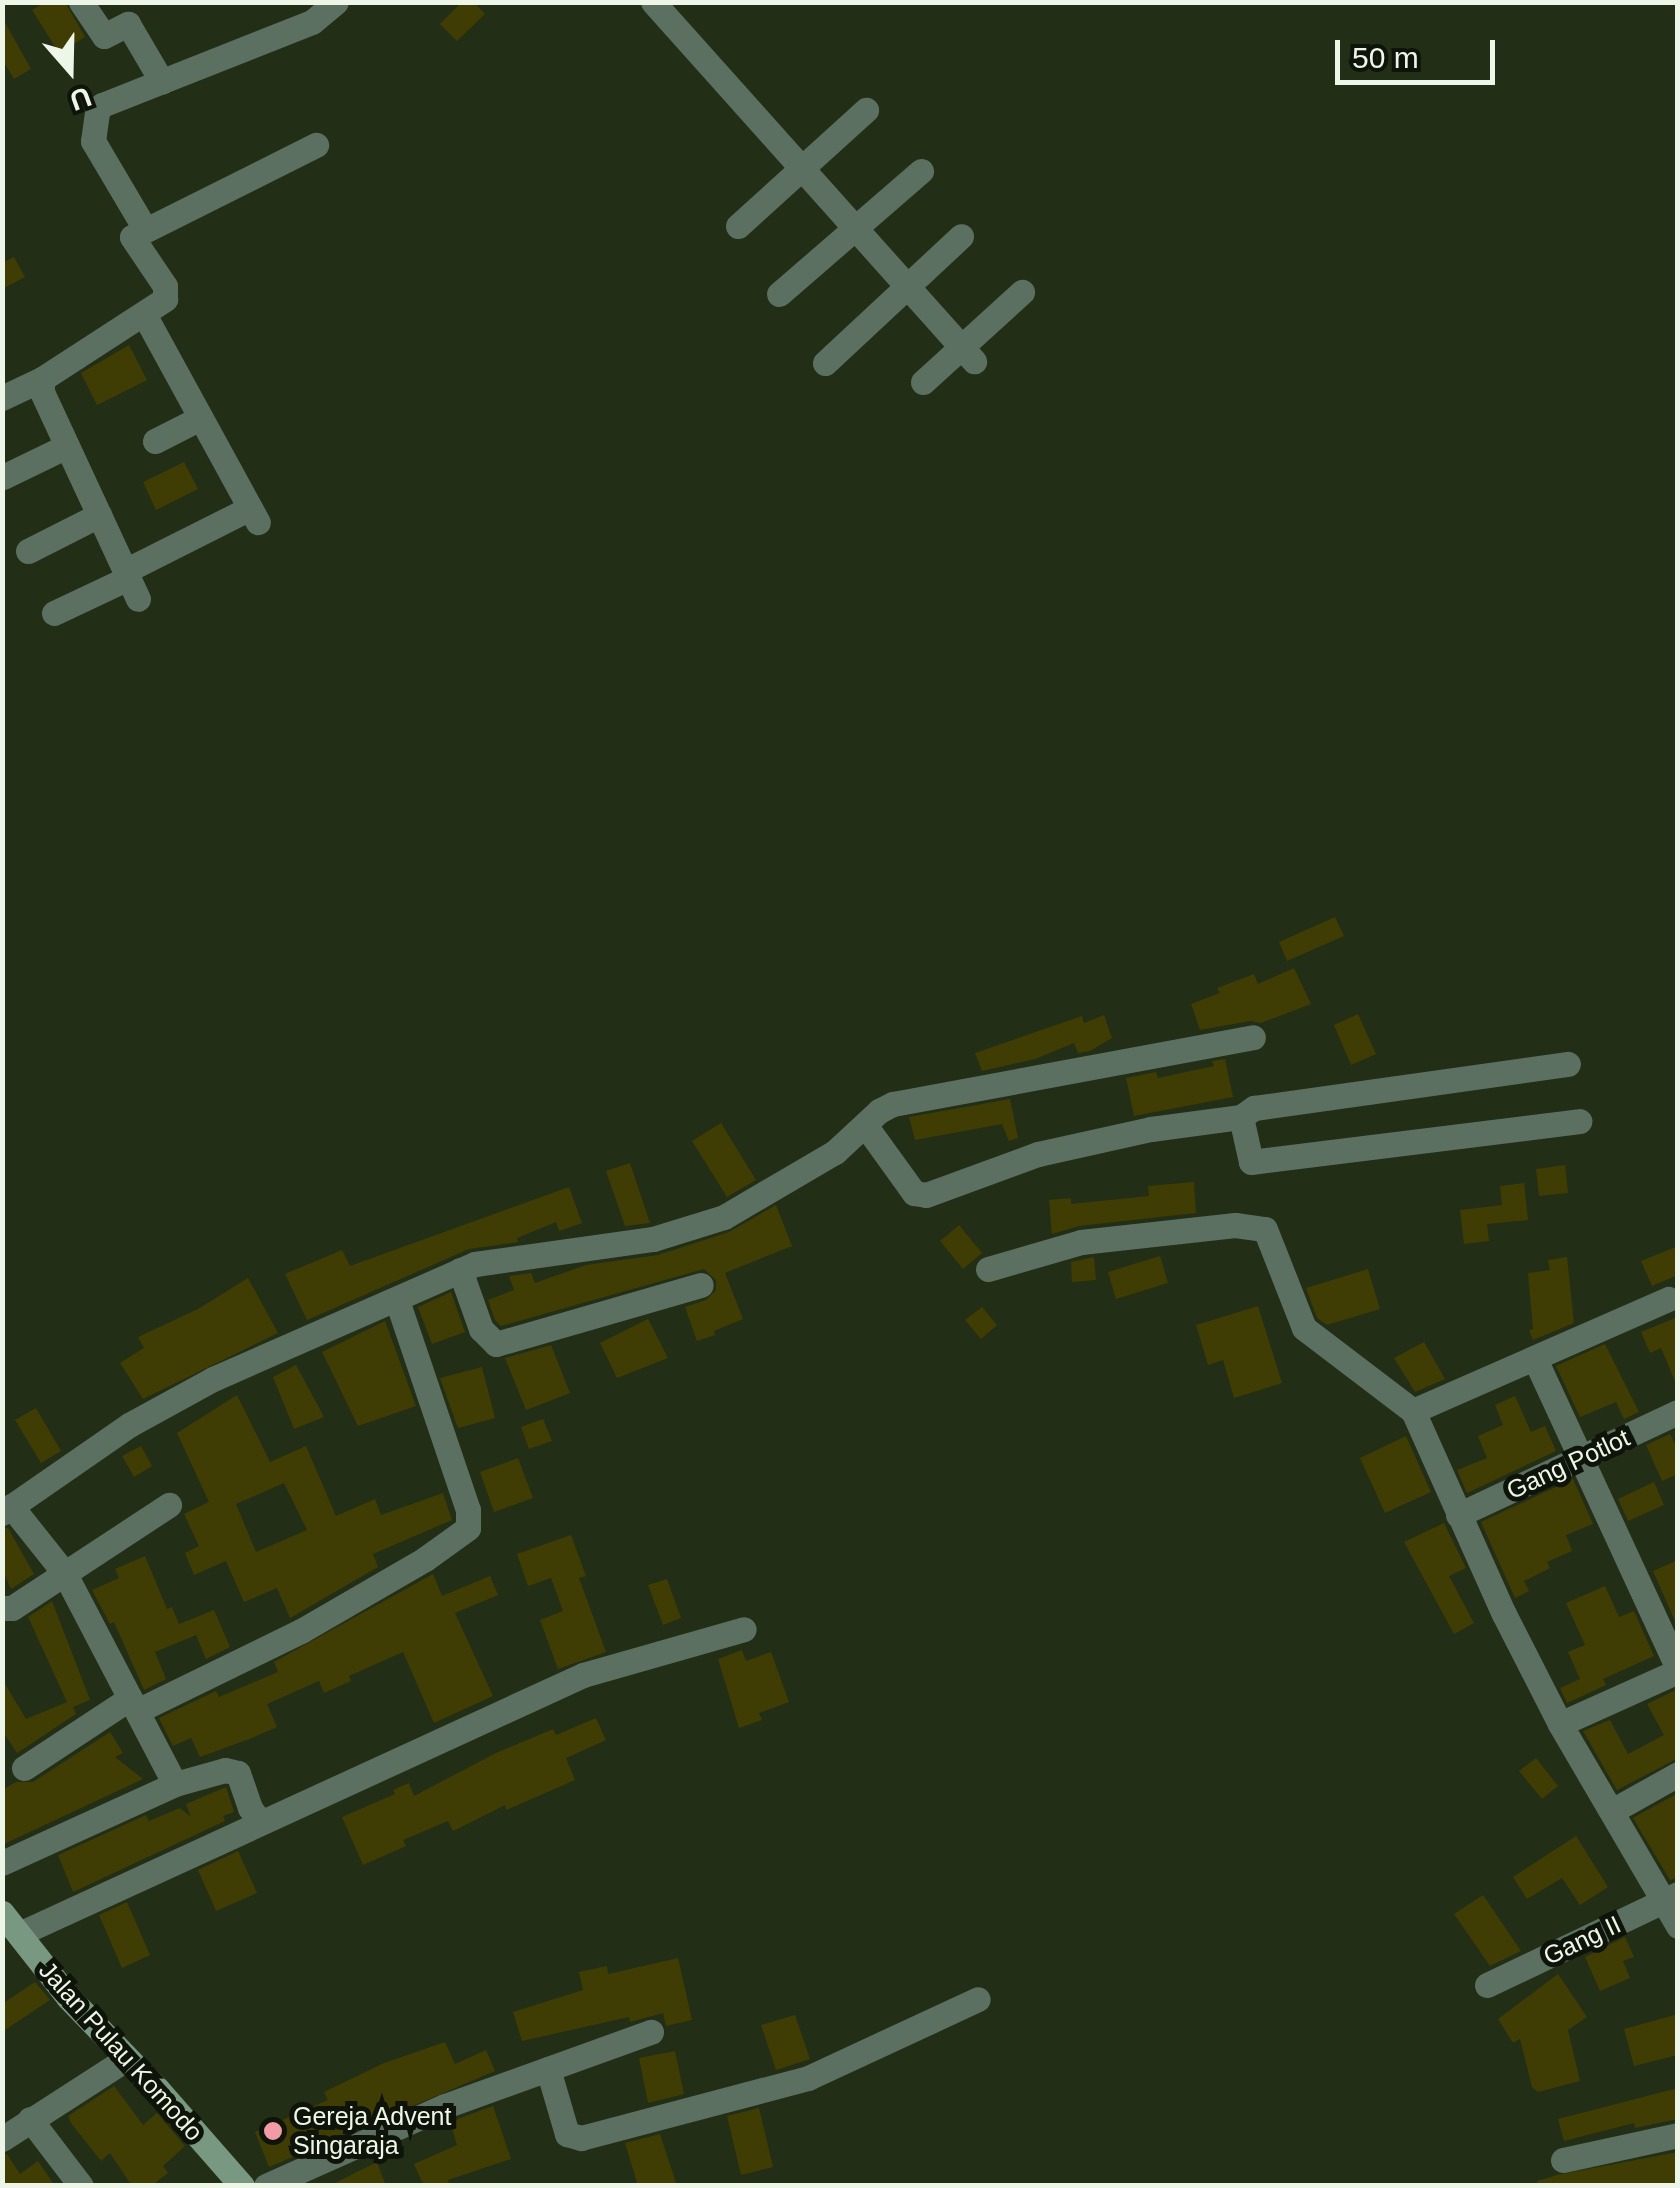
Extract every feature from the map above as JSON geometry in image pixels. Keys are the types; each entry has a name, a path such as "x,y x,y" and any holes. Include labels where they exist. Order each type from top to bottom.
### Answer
{"street":[{"path":"81,2 104,36 128,24 162,82"},
{"path":"145,229 93,141 92,120 102,105 312,22 336,2"},
{"path":"654,2 968,354"},
{"path":"738,226 866,110"},
{"path":"130,583 42,392 42,379 46,372 145,316 168,295 132,237 316,145"},
{"path":"778,294 921,171"},
{"path":"825,363 961,236"},
{"path":"923,382 968,354 1022,292"},
{"path":"54,613 130,583 254,515 145,316"},
{"path":"2,398 42,379"},
{"path":"155,441 200,418"},
{"path":"2,477 67,446"},
{"path":"28,550 99,516"},
{"path":"175,1784 65,1574 7,1510 129,1426 213,1379 460,1270 524,1254 685,1232 754,1201 835,1152 893,1104 1253,1037"},
{"path":"865,1126 914,1192 926,1195 1038,1154 1151,1129 1241,1117 1254,1108 1568,1064"},
{"path":"1241,1117 1251,1162 1579,1121"},
{"path":"988,1269 1081,1242 1235,1225 1265,1230 1304,1328 1413,1411 1458,1514 1560,1724 1612,1811 1671,1897 1678,1926"},
{"path":"460,1270 481,1329 496,1344 702,1285"},
{"path":"1413,1411 1668,1299"},
{"path":"24,1768 135,1704 316,1623 468,1528 468,1510 398,1300"},
{"path":"1534,1358 1678,1669 1560,1724"},
{"name":"Gang Potlot","path":"1458,1514 1678,1412"},
{"path":"2,1608 12,1608 169,1505"},
{"path":"11,1924 260,1822 583,1674 744,1628"},
{"path":"2,1863 175,1784 225,1770 238,1773 250,1808 260,1822"},
{"path":"1612,1811 1678,1774"},
{"name":"Gang II","path":"1486,1986 1671,1897"},
{"name":"Jalan Pulau Komodo","path":"11,1924 68,1997 242,2186"},
{"path":"548,2068 568,2134 582,2138 808,2078 978,1999"},
{"path":"266,2186 445,2106 651,2032"},
{"path":"2,2138 126,2059"},
{"path":"30,2119 81,2186"},
{"path":"1564,2160 1678,2135"}],"building":[{"path":"46,2 65,2 85,37 59,53 32,10"},
{"path":"462,2 474,2 485,14 457,41 440,24"},
{"path":"2,17 31,69 14,79 2,59"},
{"path":"14,257 25,277 2,289 2,263"},
{"path":"129,345 147,380 97,405 81,373"},
{"path":"184,462 198,489 156,510 143,482"},
{"path":"1335,917 1344,936 1287,961 1279,942"},
{"path":"1294,968 1311,1004 1261,1023 1250,1021 1200,1030 1191,1004 1220,993 1217,988 1254,974 1258,984"},
{"path":"1358,1014 1376,1054 1351,1065 1334,1025"},
{"path":"1104,1015 1112,1038 1090,1051 1078,1053 1074,1043 1035,1059 982,1071 975,1053 1082,1016 1084,1023"},
{"path":"1225,1059 1233,1097 1134,1116 1126,1078 1156,1072 1158,1078 1214,1066 1212,1061"},
{"path":"1010,1099 1018,1138 1009,1141 1002,1124 915,1140 909,1117"},
{"path":"721,1123 756,1180 727,1197 692,1141"},
{"path":"630,1163 650,1223 625,1226 606,1171"},
{"path":"1565,1165 1568,1193 1539,1196 1536,1169"},
{"path":"1194,1182 1196,1213 1079,1226 1052,1234 1049,1200 1071,1198 1071,1204 1149,1196 1148,1186"},
{"path":"1524,1183 1528,1220 1487,1224 1489,1241 1464,1244 1460,1210 1502,1205 1500,1186"},
{"path":"569,1187 582,1223 559,1231 556,1222 517,1238 518,1242 469,1249 307,1320 285,1274 342,1250 350,1266"},
{"path":"776,1205 792,1246 725,1273 743,1319 714,1331 715,1335 697,1341 685,1307 706,1300 716,1290 716,1280 704,1269 501,1326 495,1320 488,1300 514,1290 509,1276 531,1273 535,1283 586,1265 658,1255 729,1232"},
{"path":"959,1225 982,1253 963,1269 940,1241"},
{"path":"1678,1246 1678,1275 1652,1286 1641,1261"},
{"path":"1160,1256 1168,1283 1116,1299 1108,1272"},
{"path":"1094,1257 1096,1280 1072,1282 1071,1262"},
{"path":"1567,1257 1574,1323 1533,1340 1529,1330 1533,1329 1528,1273 1550,1270 1548,1260"},
{"path":"1368,1269 1380,1309 1327,1325 1317,1318 1306,1288"},
{"path":"248,1278 278,1333 143,1399 120,1363 144,1348 138,1337 198,1309"},
{"path":"451,1292 465,1332 432,1344 418,1307"},
{"path":"1258,1306 1282,1383 1234,1398 1223,1360 1208,1365 1196,1325"},
{"path":"982,1307 997,1325 981,1339 965,1320"},
{"path":"1678,1317 1677,1386 1661,1348 1650,1353 1641,1332"},
{"path":"648,1319 668,1358 617,1378 600,1343"},
{"path":"385,1321 416,1406 358,1426 322,1352"},
{"path":"1424,1342 1445,1379 1415,1392 1394,1358"},
{"path":"1605,1344 1639,1412 1624,1419 1616,1402 1580,1417 1556,1366"},
{"path":"551,1345 570,1393 526,1410 505,1358"},
{"path":"296,1365 324,1417 294,1429 273,1377"},
{"path":"482,1367 495,1418 458,1428 440,1378"},
{"path":"237,1395 270,1462 306,1446 336,1516 375,1499 381,1515 443,1493 452,1520 373,1554 378,1567 290,1618 277,1588 244,1602 226,1561 194,1575 185,1553 199,1546 184,1514 209,1502 177,1433","holes":["284,1483 307,1530 256,1552 236,1504"]},
{"path":"1515,1396 1531,1432 1545,1426 1556,1451 1467,1493 1457,1470 1487,1458 1478,1436 1503,1425 1495,1405"},
{"path":"36,1408 61,1451 41,1463 15,1420"},
{"path":"543,1419 552,1441 529,1449 521,1427"},
{"path":"1670,1434 1678,1450 1678,1474 1662,1481 1646,1445"},
{"path":"1406,1436 1431,1492 1385,1513 1360,1458"},
{"path":"141,1446 152,1466 134,1477 122,1456"},
{"path":"518,1458 533,1498 494,1512 480,1472"},
{"path":"1573,1479 1593,1524 1566,1535 1572,1551 1547,1562 1550,1568 1524,1581 1529,1591 1515,1598 1481,1522"},
{"path":"1654,1482 1664,1505 1628,1521 1618,1499"},
{"path":"1444,1523 1466,1568 1449,1576 1474,1623 1454,1634 1404,1542"},
{"path":"8,1528 34,1574 11,1589 2,1569 2,1529"},
{"path":"571,1535 586,1576 579,1578 606,1652 558,1669 540,1620 563,1611 551,1578 528,1586 517,1554"},
{"path":"145,1556 167,1609 172,1607 179,1624 214,1610 230,1647 206,1659 196,1635 155,1652 166,1679 144,1690 114,1622 110,1624 92,1590 119,1578 115,1569"},
{"path":"1678,1560 1678,1628 1653,1571"},
{"path":"433,1574 442,1596 490,1576 498,1595 455,1613 493,1696 434,1723 403,1652 349,1676 351,1681 324,1693 319,1681 267,1704 277,1727 252,1738 200,1757 191,1738 173,1746 159,1718 216,1691 219,1697 278,1672 274,1662"},
{"path":"667,1579 681,1618 663,1625 648,1585"},
{"path":"1605,1586 1619,1617 1634,1611 1654,1656 1603,1679 1606,1685 1567,1703 1560,1688 1580,1679 1568,1652 1585,1645 1566,1603"},
{"path":"52,1601 90,1700 73,1707 76,1714 17,1753 2,1730 2,1679 26,1719 67,1702 28,1617"},
{"path":"742,1650 746,1661 771,1652 789,1702 759,1713 762,1720 739,1728 718,1659"},
{"path":"1678,1689 1678,1758 1617,1790 1583,1731 1610,1720 1628,1754 1664,1735 1647,1704"},
{"path":"596,1718 606,1740 566,1758 575,1780 506,1810 505,1805 453,1831 448,1821 403,1840 406,1846 363,1865 342,1817 395,1794 393,1790 409,1783 414,1796 496,1753 553,1729 556,1735"},
{"path":"110,1732 123,1753 115,1757 143,1779 2,1845 2,1790 16,1782 33,1782"},
{"path":"1536,1758 1558,1786 1542,1799 1519,1771"},
{"path":"226,1787 234,1812 223,1816 225,1821 73,1892 58,1855 146,1815 149,1821 180,1808 191,1817 186,1804"},
{"path":"1678,1793 1678,1878 1670,1880 1633,1818"},
{"path":"1576,1836 1608,1887 1580,1905 1562,1878 1527,1899 1513,1877"},
{"path":"238,1851 257,1893 216,1911 198,1870"},
{"path":"1483,1895 1521,1951 1490,1966 1454,1914"},
{"path":"127,1902 150,1955 122,1968 99,1915"},
{"path":"1625,1937 1634,1957 1623,1961 1630,1978 1600,1991 1585,1957"},
{"path":"678,1958 692,2020 666,2026 663,2013 630,2022 629,2017 522,2041 513,2012 583,1990 579,1972 607,1966 608,1974"},
{"path":"1558,1974 1587,2017 1568,2030 1580,2081 1538,2092 1532,2087 1520,2039 1513,2043 1498,2019"},
{"path":"35,1982 50,2000 2,2032 2,2004"},
{"path":"1678,2014 1678,2055 1634,2066 1624,2029"},
{"path":"795,2015 810,2059 776,2070 761,2025"},
{"path":"445,2042 455,2064 486,2050 495,2071 269,2167 255,2132 328,2100 324,2092 384,2063"},
{"path":"675,2051 684,2094 648,2103 639,2058"},
{"path":"114,2086 143,2125 157,2113 185,2146 163,2166 168,2173 151,2186 132,2186 110,2153 101,2161 68,2116"},
{"path":"1678,2088 1678,2119 1635,2128 1634,2123 1564,2141 1558,2119"},
{"path":"493,2106 511,2159 448,2180 450,2186 424,2186 414,2164 457,2145 450,2122"},
{"path":"759,2108 773,2167 741,2175 727,2116"},
{"path":"660,2134 677,2186 638,2186 625,2143"},
{"path":"1678,2152 1678,2186 1538,2186 1537,2181 1557,2175"},
{"path":"7,2154 20,2174 38,2161 55,2186 2,2186 2,2155"},
{"path":"377,2162 386,2186 329,2186"}],"place":[{"name":"Gereja Advent Singaraja","path":"273,2131"}]}
